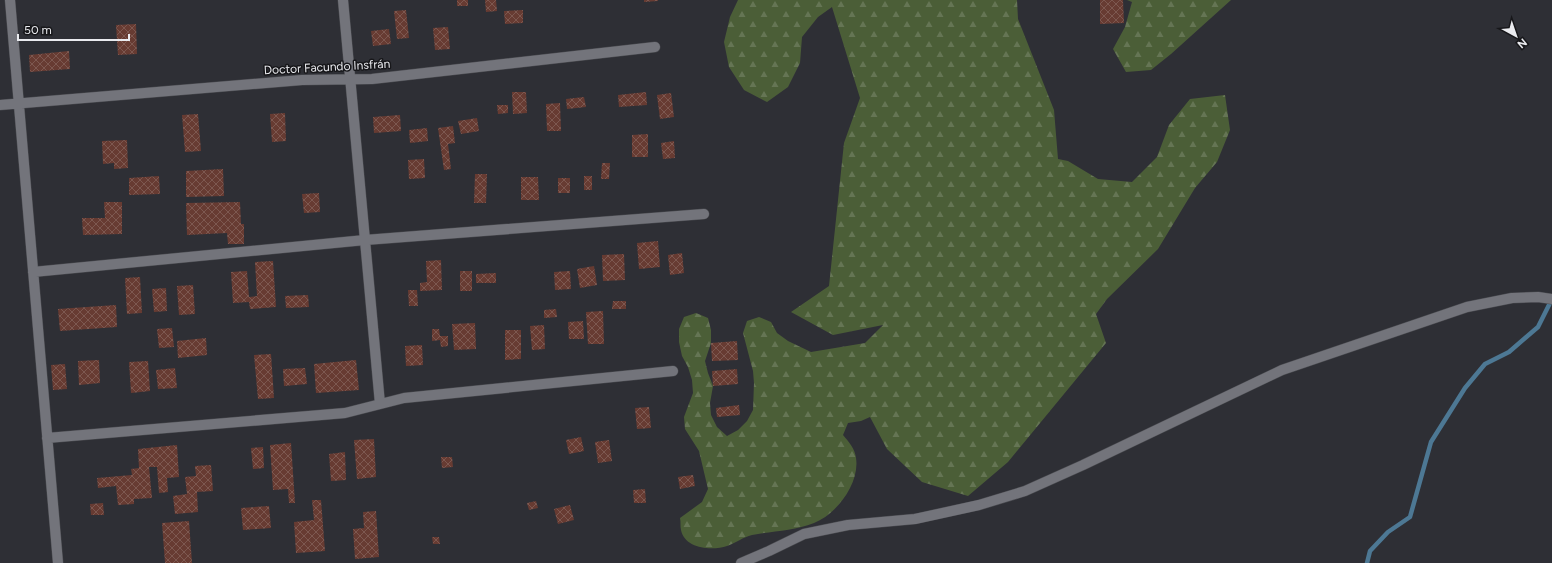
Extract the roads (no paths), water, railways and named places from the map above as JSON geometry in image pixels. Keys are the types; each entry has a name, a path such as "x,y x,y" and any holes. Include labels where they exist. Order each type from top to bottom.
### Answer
{"street":[{"path":"10,0 58,563"},
{"path":"343,0 380,404"},
{"name":"Doctor Facundo Insfrán","path":"0,105 302,80 372,79 656,47"},
{"path":"33,272 365,240 704,214"},
{"path":"741,563 769,552 804,534 848,525 915,519 979,505 1025,491 1282,370 1467,307 1512,298 1538,297 1552,299"},
{"path":"47,438 345,413 404,398 673,371"}],"waterway":[{"path":"1367,563 1370,551 1388,532 1410,517 1431,442 1465,388 1485,364 1509,352 1538,327 1552,299"}]}
